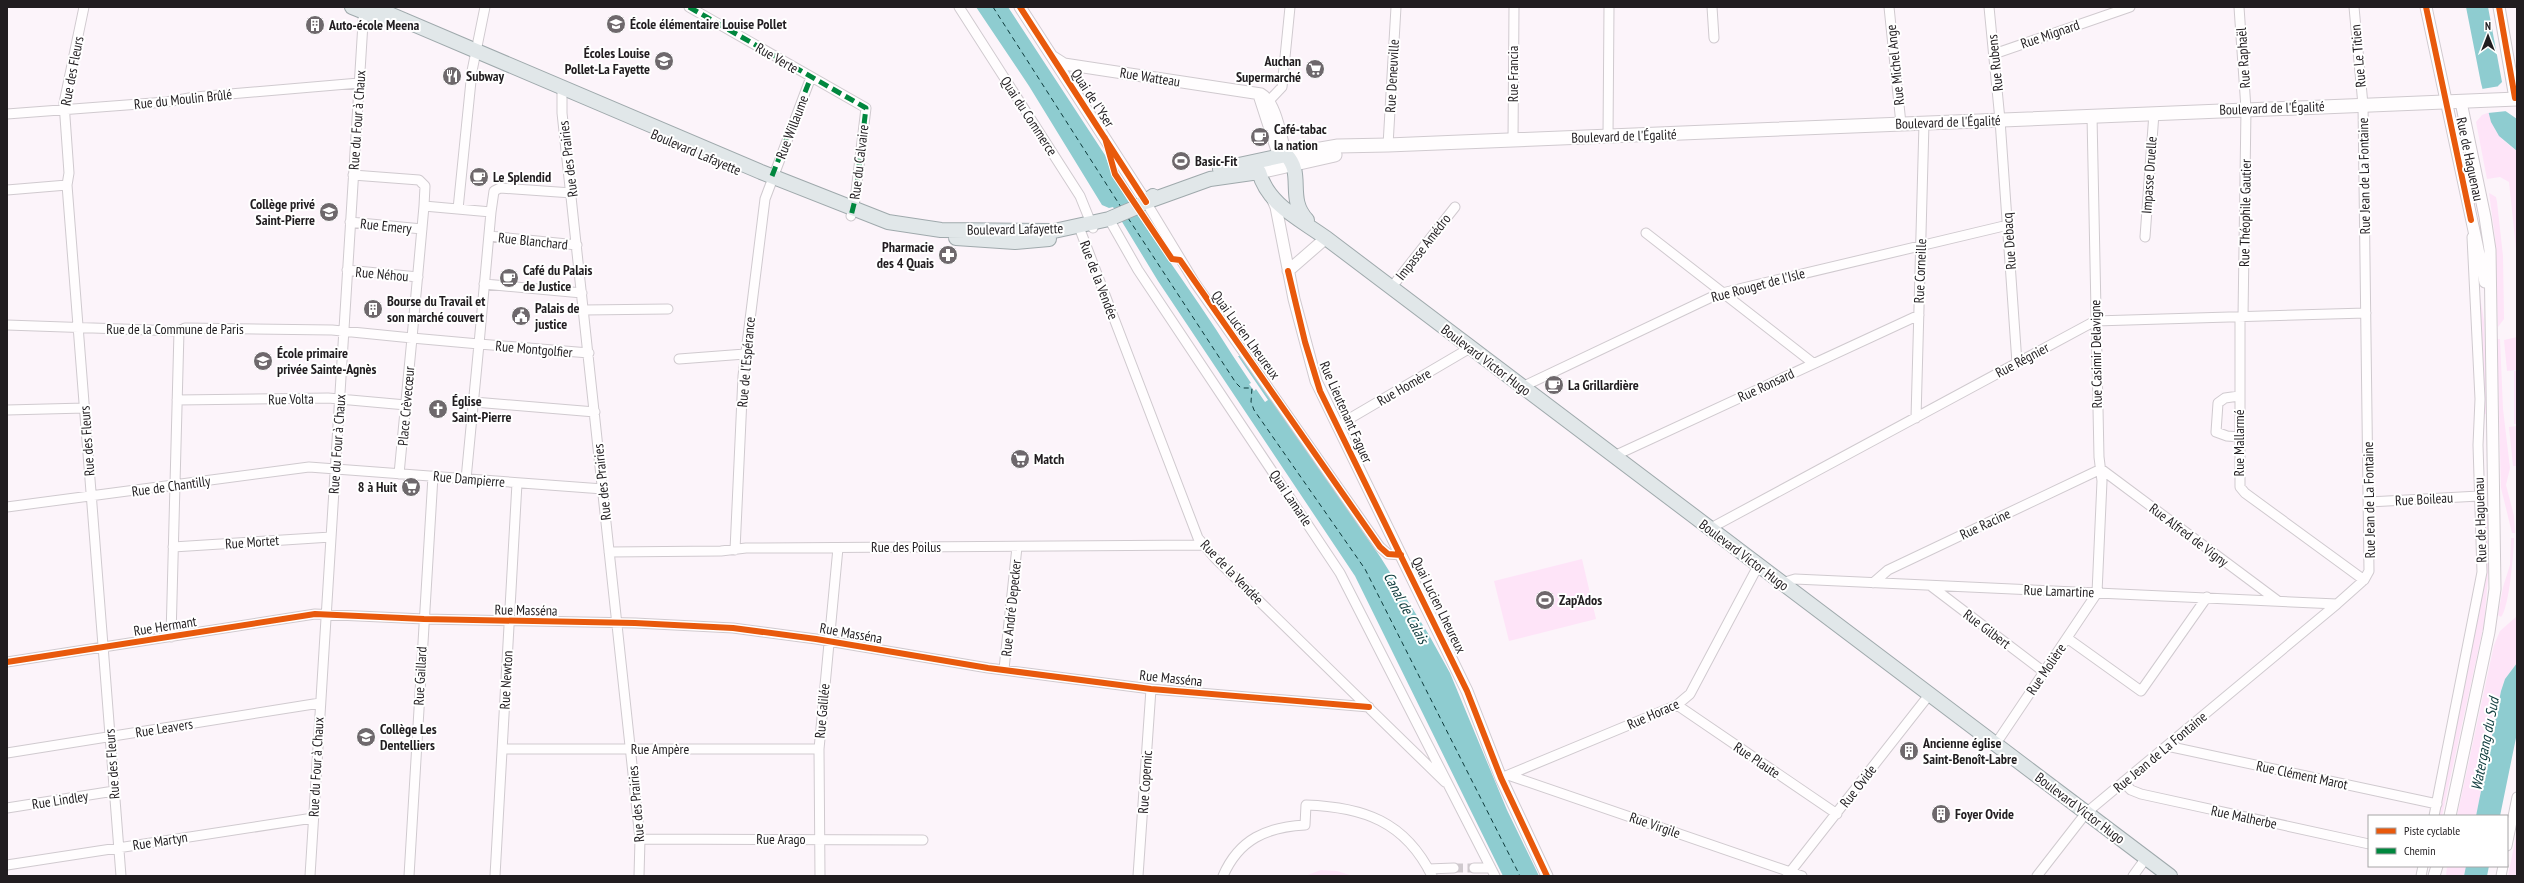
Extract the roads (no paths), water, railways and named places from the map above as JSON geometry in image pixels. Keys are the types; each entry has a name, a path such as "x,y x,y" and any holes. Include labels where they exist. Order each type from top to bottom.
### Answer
{"main road":[{"name":"Boulevard Lafayette","path":"363,8 890,229 973,240 1039,241 1086,228 1146,202"},
{"name":"Boulevard de l'Égalité","path":"1146,202 1210,179 1279,164 1388,146 2363,104 2446,103 2515,99"},
{"name":"Boulevard de l'Égalité","path":"1146,202 1172,184 1204,172 1279,164"},
{"name":"Boulevard Victor Hugo","path":"1279,164 1270,196 1283,209 1323,236 2170,876"},
{"name":"Boulevard Victor Hugo","path":"1279,164 1298,210 1323,236"}],"street":[{"name":"Rue des Fleurs","path":"84,7 64,109 69,173 67,185 80,328 91,497 121,876"},
{"path":"458,209 475,55 486,7"},
{"name":"Rue Verte","path":"689,7 704,11 811,77 866,108"},
{"name":"Quai du Commerce","path":"959,7 1080,196 1086,228"},
{"name":"Quai de l'Yser","path":"1020,7 1146,202"},
{"path":"1279,164 1266,104 1280,91 1283,83 1290,7"},
{"name":"Rue Deneuville","path":"1388,146 1396,7"},
{"name":"Rue Francia","path":"1513,140 1514,7"},
{"path":"1608,136 1609,7"},
{"path":"1712,7 1714,38"},
{"name":"Rue Michel Ange","path":"1889,7 1901,124"},
{"name":"Rue Rubens","path":"1989,7 2000,120"},
{"name":"Rue Mignard","path":"1994,54 2130,7"},
{"name":"Rue Raphaël","path":"2239,7 2246,110"},
{"name":"Rue Le Titien","path":"2354,7 2363,104"},
{"name":"Rue de Haguenau","path":"2426,7 2471,220 2484,273 2490,314"},
{"path":"2499,7 2515,99"},
{"name":"Rue du Four à Chaux","path":"310,876 363,8"},
{"path":"2503,27 2517,60"},
{"name":"Rue Watteau","path":"1053,57 1064,64 1248,92 1259,97 1266,104"},
{"name":"Rue Willaume","path":"771,180 811,77"},
{"name":"Rue du Moulin Brûlé","path":"7,114 166,102 195,97 359,83"},
{"name":"Rue des Prairies","path":"562,92 640,839 639,876"},
{"name":"Rue de Haguenau","path":"2450,815 2489,632 2495,589 2489,240 2466,102"},
{"name":"Rue Jean de La Fontaine","path":"2037,876 2086,813 2364,580 2370,564 2363,104"},
{"name":"Rue du Calvaire","path":"852,213 866,108"},
{"name":"Rue Théophile Gautier","path":"2242,317 2246,110"},
{"name":"Impasse Druelle","path":"2145,237 2154,113"},
{"name":"Rue Casimir Delavigne","path":"2092,116 2095,321 2102,481 2097,593"},
{"name":"Rue Debacq","path":"2000,120 2017,363"},
{"name":"Rue Corneille","path":"1916,418 1922,245 1924,123"},
{"name":"Place Crèvecœur","path":"353,175 419,180 425,186 418,277 399,474"},
{"name":"Rue de l'Espérance","path":"735,550 745,354 762,221 771,180"},
{"path":"7,190 67,185"},
{"path":"466,479 494,191 500,188 572,193"},
{"name":"Rue Lieutenant Faguer","path":"1270,196 1277,211 1288,271 1312,369 1337,426 1401,555"},
{"name":"Quai Lucien Lheureux","path":"1146,202 1195,283 1380,547 1388,554 1401,555 1466,691 1547,876"},
{"path":"424,206 491,212"},
{"name":"Impasse Amédro","path":"1391,288 1455,207"},
{"name":"Quai Lamarle","path":"1109,219 1138,270 1340,573 1452,788 1493,872"},
{"name":"Rue de Haguenau","path":"2434,815 2482,578 2482,510 2479,496 2480,399 2471,220"},
{"name":"Rue Emery","path":"350,222 422,230"},
{"name":"Rue Rouget de l'Isle","path":"1522,387 1722,292 2008,225"},
{"name":"Rue de la Vendée","path":"1086,228 1178,490 1196,534 1203,545 1452,788"},
{"path":"1646,233 1813,363"},
{"name":"Rue Blanchard","path":"489,236 577,246"},
{"path":"1288,271 1323,236"},
{"name":"Rue Néhou","path":"347,270 418,277"},
{"path":"484,284 582,293"},
{"path":"584,310 668,309"},
{"name":"Rue Régnier","path":"1710,529 2095,321 2366,313"},
{"name":"Rue Ronsard","path":"1614,456 1919,315"},
{"name":"Rue Mallarmé","path":"2242,317 2239,396 2239,482 2242,491 2364,580"},
{"name":"Rue de la Commune de Paris","path":"7,326 178,331 189,328 343,331 412,338"},
{"path":"171,637 178,331"},
{"path":"412,338 479,344"},
{"name":"Rue Montgolfier","path":"479,344 589,353"},
{"name":"Rue Homère","path":"1337,426 1470,348"},
{"path":"679,359 745,354"},
{"path":"2239,396 2222,400 2218,403 2216,412 2216,432 2219,435 2239,437"},
{"name":"Rue Volta","path":"176,400 340,399 406,405"},
{"path":"474,402 595,412"},
{"path":"7,410 85,408"},
{"name":"Rue de Chantilly","path":"7,507 174,486 294,468 335,468"},
{"name":"Rue Dampierre","path":"335,468 603,489"},
{"name":"Rue Racine","path":"1873,583 1888,570 2101,470"},
{"name":"Rue Alfred de Vigny","path":"2101,470 2278,601"},
{"name":"Rue Gaillard","path":"409,876 433,476"},
{"name":"Rue Newton","path":"494,876 517,483"},
{"name":"Rue Boileau","path":"2369,502 2479,496"},
{"name":"Rue Mortet","path":"173,547 331,537"},
{"name":"Rue des Poilus","path":"610,552 838,548 1203,545"},
{"name":"Rue André Depecker","path":"1004,669 1017,547"},
{"name":"Rue Galilée","path":"820,876 819,749 838,548"},
{"name":"Rue Horace","path":"1504,776 1677,706 1690,694 1758,566"},
{"name":"Rue Lamartine","path":"1782,583 1795,579 2337,604"},
{"name":"Rue Gilbert","path":"1931,586 2044,672"},
{"name":"Rue Molière","path":"1995,745 2097,593"},
{"path":"2067,638 2141,691 2207,597"},
{"name":"Rue Hermant","path":"7,662 311,614 326,614"},
{"name":"Rue Masséna","path":"326,614 424,620 733,628 1004,669 1151,689 1369,707"},
{"name":"Rue Copernic","path":"1138,876 1151,689"},
{"name":"Rue Ovide","path":"1788,874 1837,814 1929,695"},
{"name":"Rue Leavers","path":"7,753 320,703"},
{"name":"Rue Plaute","path":"1677,706 1837,814"},
{"name":"Rue Clément Marot","path":"2167,746 2436,804"},
{"name":"Rue Ampère","path":"502,749 819,749"},
{"name":"Rue Virgile","path":"1504,776 1788,874 1802,876"},
{"name":"Rue Malherbe","path":"2123,782 2131,790 2141,794 2368,844"},
{"name":"Rue Lindley","path":"7,808 114,792"},
{"path":"2508,843 2514,822 2517,797"},
{"path":"1223,876 1239,851 1253,838 1269,829 1305,825 1306,805 1352,810 1384,822 1411,843 1430,872 1454,868"},
{"name":"Rue Martyn","path":"7,865 313,818"},
{"name":"Rue Arago","path":"640,839 923,840"},
{"path":"2132,876 2146,858"},
{"path":"1474,868 1493,872"}],"water":[{"name":"Canal de Calais","path":"976,7 1008,7 1105,155 1114,177 1133,209 1233,356 1243,356 1381,558 1429,635 1450,673 1507,810 1539,876 1503,876 1355,576 1158,281 1113,207 1109,208 1102,205 1029,86"},
{"path":"2466,7 2488,7 2502,82 2498,86 2504,110 2517,119 2517,151 2499,136 2491,122 2481,83"},
{"path":"2517,663 2517,733 2500,815 2476,815 2501,691 2505,679"},
{"path":"2466,867 2489,867 2487,876 2464,876"}],"tunnel":[{"path":"1454,868 1474,868"}],"place":[{"name":"École élémentaire Louise Pollet","path":"616,24"},
{"name":"Auto-école Meena","path":"315,25"},
{"name":"Écoles Louise Pollet-La Fayette","path":"664,61"},
{"name":"Auchan Supermarché","path":"1315,69"},
{"name":"Subway","path":"452,76"},
{"name":"Café-tabac la nation","path":"1260,137"},
{"name":"Basic-Fit","path":"1181,161"},
{"name":"Le Splendid","path":"479,177"},
{"name":"Collège privé Saint-Pierre","path":"329,212"},
{"name":"Pharmacie des 4 Quais","path":"948,255"},
{"name":"Café du Palais de Justice","path":"509,278"},
{"name":"Bourse du Travail et son marché couvert","path":"373,309"},
{"name":"Palais de justice","path":"521,316"},
{"name":"École primaire privée Sainte-Agnès","path":"263,361"},
{"name":"La Grillardière","path":"1554,385"},
{"name":"Église Saint-Pierre","path":"438,409"},
{"name":"Match","path":"1020,459"},
{"name":"8 à Huit","path":"411,487"},
{"name":"Zap'Ados","path":"1545,600"},
{"name":"Collège Les Dentelliers","path":"366,737"},
{"name":"Ancienne église Saint-Benoît-Labre","path":"1909,751"},
{"name":"Foyer Ovide","path":"1941,814"}],"water label":[{"name":"Watergang du Sud","path":"2485,744"}]}
